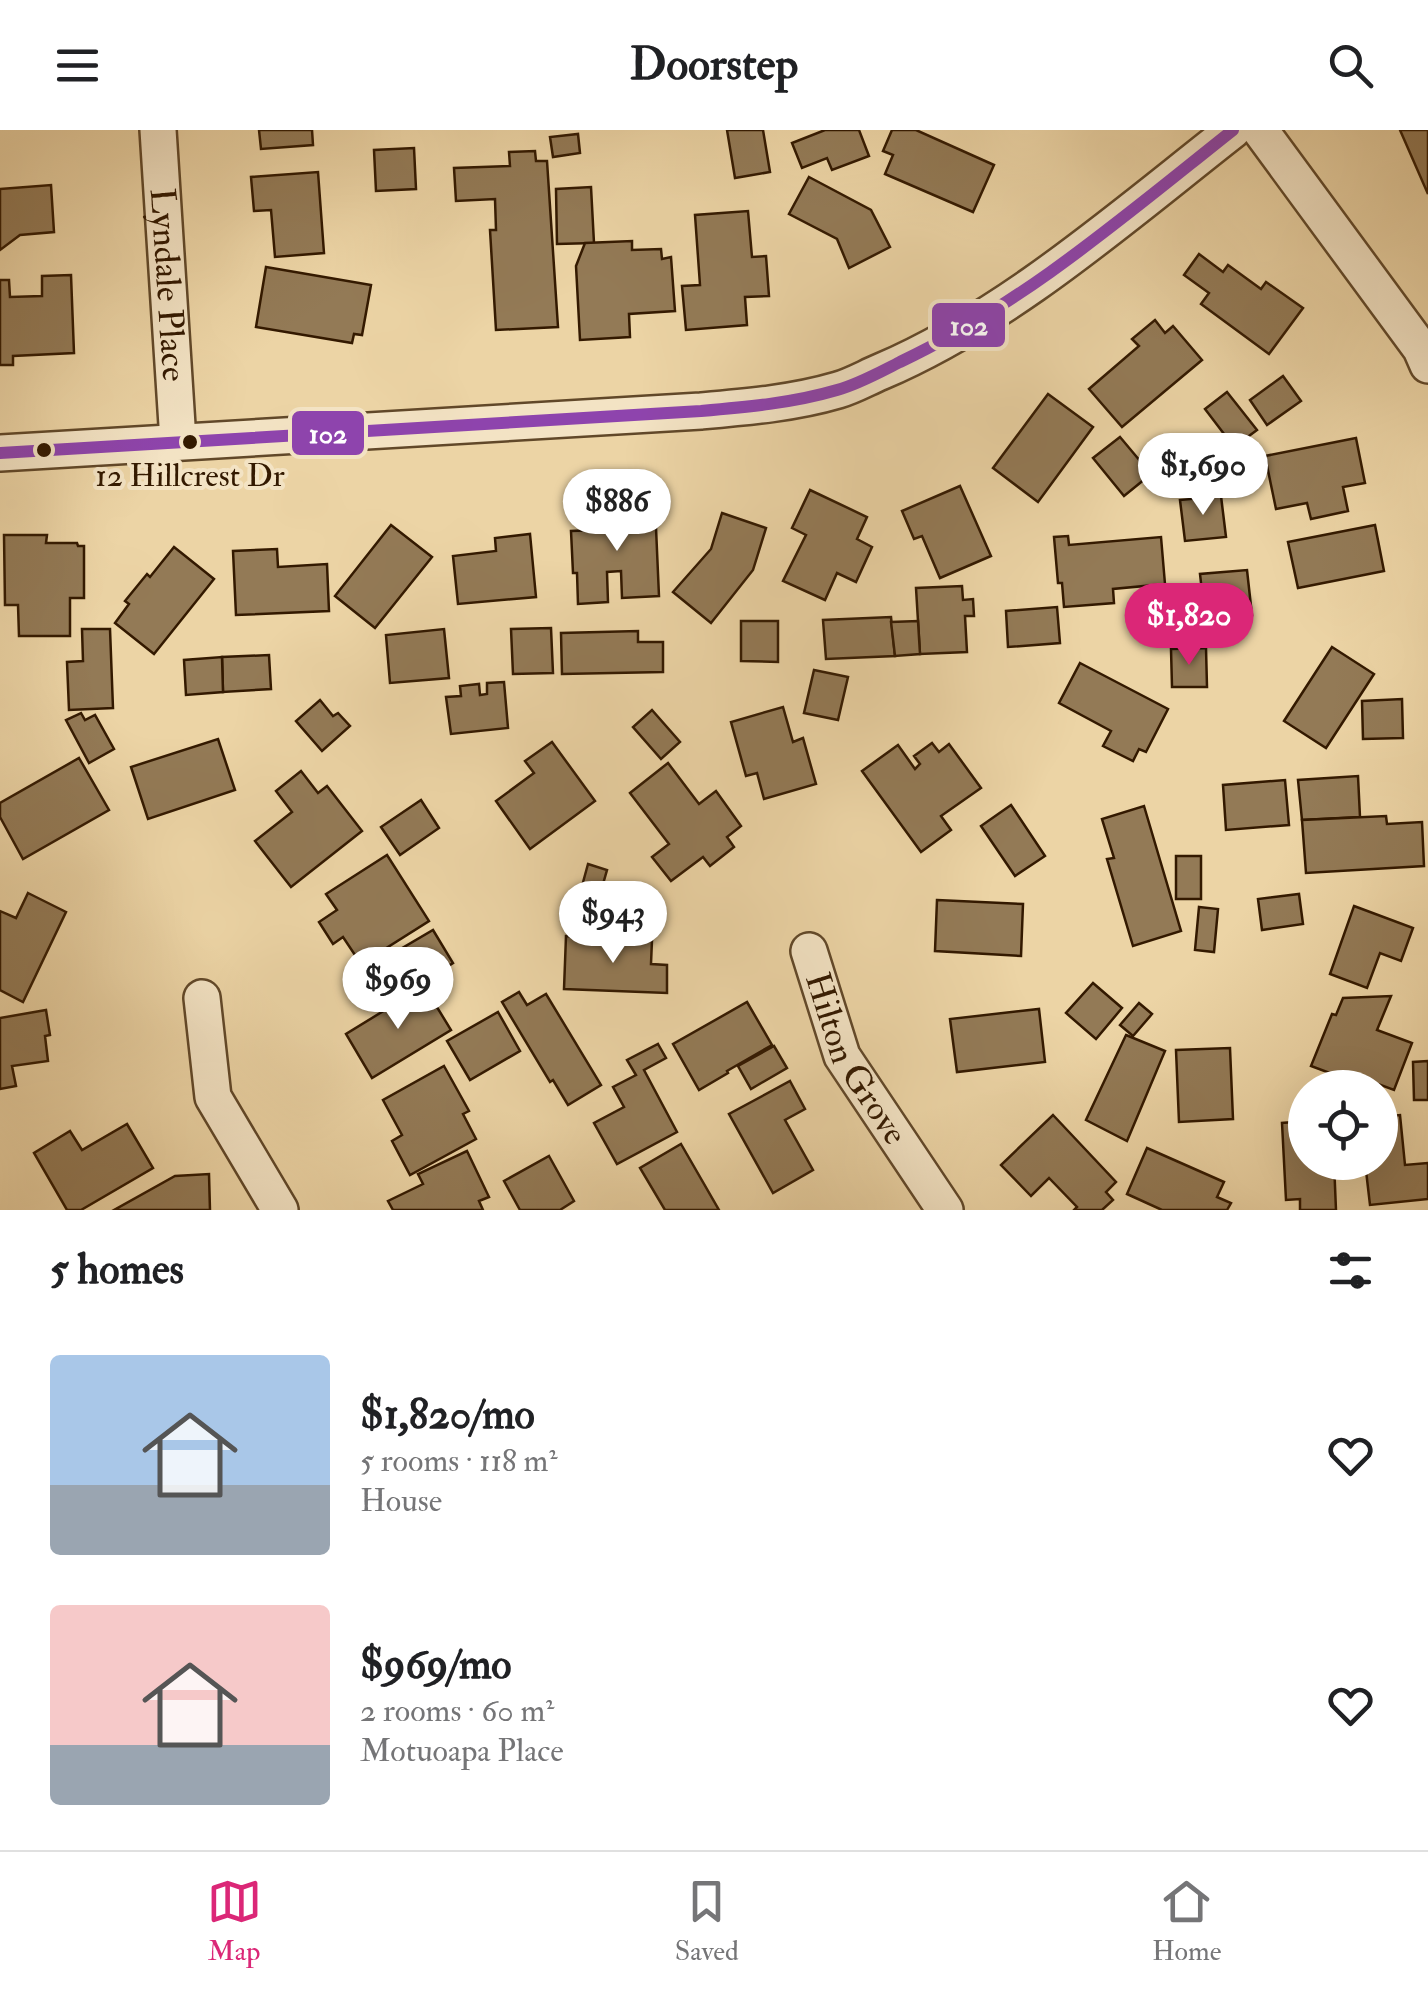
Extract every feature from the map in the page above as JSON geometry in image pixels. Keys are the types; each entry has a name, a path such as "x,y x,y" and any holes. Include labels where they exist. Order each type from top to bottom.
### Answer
{"street":[{"name":"Lyndale Place","path":"158,130 178,441"},
{"path":"0,453 702,411 764,405 838,390 908,360 980,321 1087,244 1233,130"},
{"path":"1260,130 1421,349 1428,365"},
{"name":"Hilton Grove","path":"809,952 842,1056 945,1210"},
{"path":"202,998 213,1097 280,1210"}],"building":[{"path":"259,130 312,130 313,145 261,149"},
{"path":"727,130 763,130 770,172 735,178"},
{"path":"825,130 859,130 869,156 832,170 827,158 802,168 792,143"},
{"path":"892,130 916,130 994,165 973,212 885,174 893,155 883,151"},
{"path":"1400,130 1428,130 1428,194"},
{"path":"578,134 580,153 553,157 550,137"},
{"path":"414,148 416,189 376,191 374,150"},
{"path":"535,151 536,161 547,161 558,327 496,330 490,230 496,230 495,199 456,201 454,168 510,166 509,152"},
{"path":"318,172 324,253 275,257 271,210 254,211 251,177"},
{"path":"809,177 871,210 890,247 849,268 837,239 789,214"},
{"path":"51,185 54,232 20,235 0,250 0,189"},
{"path":"591,187 594,243 557,244 556,189"},
{"path":"748,211 752,257 766,256 769,296 745,297 747,325 686,330 682,286 700,285 695,215"},
{"path":"632,241 632,250 661,249 662,259 671,257 675,311 629,314 630,337 580,340 576,266 585,243"},
{"path":"1199,254 1223,272 1228,265 1261,289 1266,282 1303,308 1269,354 1201,304 1209,293 1184,275"},
{"path":"266,267 371,285 362,335 354,334 352,343 256,327"},
{"path":"71,275 74,353 13,356 13,365 0,365 0,280 9,280 10,297 42,296 42,276"},
{"path":"1155,320 1165,333 1173,326 1202,360 1122,427 1089,389 1139,346 1132,339"},
{"path":"1283,376 1301,401 1267,425 1250,400"},
{"path":"1227,392 1257,430 1234,447 1205,409"},
{"path":"1048,394 1093,427 1038,502 993,468"},
{"path":"1120,437 1151,474 1124,496 1093,458"},
{"path":"1356,438 1365,483 1343,487 1348,511 1311,519 1307,503 1276,509 1265,456"},
{"path":"960,486 991,556 940,578 922,536 914,539 902,511"},
{"path":"810,490 867,517 857,539 872,547 856,582 837,573 825,600 783,581 806,535 792,528"},
{"path":"1221,496 1226,537 1185,541 1180,500"},
{"path":"655,505 659,596 622,598 621,571 607,572 608,602 578,604 571,531 596,530 595,508"},
{"path":"722,513 766,528 753,570 711,623 673,592 711,549"},
{"path":"391,525 432,557 375,628 335,596"},
{"path":"1375,525 1384,571 1298,588 1288,542"},
{"path":"530,534 536,597 458,604 453,556 496,551 495,538"},
{"path":"4,535 47,535 46,543 84,546 84,598 70,598 70,636 19,636 18,605 5,605"},
{"path":"1068,536 1069,545 1161,537 1165,584 1113,589 1114,603 1064,607 1054,537"},
{"path":"174,547 214,579 154,654 115,623 129,604 125,601"},
{"path":"277,549 278,567 327,564 329,611 236,615 233,551"},
{"path":"1247,570 1252,615 1215,618 1214,609 1204,610 1200,574"},
{"path":"962,586 963,600 973,599 974,616 965,616 967,652 920,654 916,588"},
{"path":"1057,607 1060,643 1008,647 1006,611"},
{"path":"891,617 895,656 826,659 823,620"},
{"path":"741,621 778,621 778,662 741,661"},
{"path":"918,621 920,654 895,656 891,622"},
{"path":"551,628 553,673 513,674 511,629"},
{"path":"82,629 110,629 113,708 69,710 67,662 83,661"},
{"path":"444,629 449,678 390,683 386,635"},
{"path":"638,631 638,642 663,642 663,672 562,674 561,633"},
{"path":"1332,647 1374,674 1326,748 1284,721"},
{"path":"1206,648 1207,687 1172,687 1171,649"},
{"path":"269,655 271,689 223,692 222,657"},
{"path":"222,657 223,692 186,695 184,660"},
{"path":"1080,663 1168,709 1146,752 1139,749 1133,761 1103,746 1111,731 1059,703"},
{"path":"814,670 848,677 838,720 804,713"},
{"path":"504,682 508,728 451,734 446,697 461,696 460,686 479,684 480,695 487,694 487,683"},
{"path":"1402,699 1403,738 1363,739 1362,701"},
{"path":"320,700 333,716 338,713 350,726 322,751 296,721"},
{"path":"783,707 793,742 803,738 816,784 764,799 757,773 746,776 731,722"},
{"path":"652,710 680,742 661,759 633,727"},
{"path":"81,713 85,720 95,715 114,749 89,763 66,720"},
{"path":"218,739 235,790 148,819 131,767"},
{"path":"552,742 595,801 530,849 496,801 534,773 525,761"},
{"path":"932,743 939,752 949,744 981,788 941,816 951,830 921,852 862,771 898,745 915,769 920,764 914,756"},
{"path":"79,758 109,810 23,859 0,817 0,803"},
{"path":"668,763 699,804 716,791 741,826 727,837 734,847 710,866 703,857 671,881 652,857 669,844 630,793"},
{"path":"301,771 318,793 327,786 362,831 291,887 255,841 292,812 276,791"},
{"path":"1358,776 1360,817 1302,820 1298,780"},
{"path":"1285,780 1289,825 1226,830 1223,785"},
{"path":"421,800 439,828 400,855 381,827"},
{"path":"1011,805 1045,856 1015,876 981,826"},
{"path":"1144,806 1181,931 1133,946 1107,859 1114,858 1102,819"},
{"path":"1386,816 1387,824 1422,822 1424,866 1306,873 1302,820"},
{"path":"387,855 429,921 361,964 343,937 333,944 319,922 337,910 326,894"},
{"path":"1176,856 1201,856 1201,899 1176,899"},
{"path":"588,864 607,870 601,891 582,886"},
{"path":"28,893 66,912 23,1002 0,990 0,911 16,918"},
{"path":"1299,894 1303,924 1262,930 1258,899"},
{"path":"937,900 1023,904 1021,956 935,951"},
{"path":"1354,906 1413,928 1401,961 1380,953 1367,988 1330,974"},
{"path":"1199,907 1218,909 1214,952 1195,950"},
{"path":"433,930 453,963 420,984 399,950"},
{"path":"566,936 652,940 651,964 667,965 667,993 564,989"},
{"path":"1093,983 1122,1008 1096,1039 1066,1013"},
{"path":"424,986 451,1030 372,1078 346,1034"},
{"path":"519,992 527,1005 546,994 601,1085 568,1105 502,1002"},
{"path":"1391,996 1377,1030 1412,1043 1398,1080 1398,1070 1322,1070 1311,1066 1332,1014 1336,1015 1343,998"},
{"path":"747,1002 772,1045 699,1090 673,1044"},
{"path":"1139,1003 1152,1014 1133,1036 1120,1025"},
{"path":"1039,1009 1045,1062 957,1072 950,1019"},
{"path":"46,1010 50,1035 45,1036 48,1061 12,1066 16,1086 0,1089 0,1018"},
{"path":"498,1012 520,1051 470,1080 447,1041"},
{"path":"1126,1035 1165,1051 1127,1141 1086,1120"},
{"path":"658,1044 666,1058 644,1070 677,1132 617,1164 594,1123 624,1107 613,1087 636,1075 627,1060"},
{"path":"774,1046 787,1068 751,1089 738,1066"},
{"path":"1230,1048 1233,1119 1179,1122 1176,1050"},
{"path":"1428,1061 1428,1100 1414,1100 1413,1062"},
{"path":"444,1066 469,1111 463,1114 476,1139 410,1175 392,1141 402,1135 383,1100"},
{"path":"790,1081 805,1109 785,1120 813,1170 773,1193 729,1114"},
{"path":"1053,1115 1116,1182 1106,1192 1113,1200 1102,1210 1074,1210 1077,1207 1049,1178 1031,1196 1001,1165"},
{"path":"1398,1115 1405,1165 1428,1163 1428,1199 1370,1205 1367,1180 1398,1180"},
{"path":"1288,1122 1288,1180 1335,1180 1336,1210 1300,1210 1300,1199 1286,1200 1282,1123"},
{"path":"127,1124 153,1168 81,1210 67,1210 34,1153 70,1131 82,1150"},
{"path":"681,1144 719,1210 665,1210 640,1168"},
{"path":"1147,1148 1224,1182 1217,1197 1231,1203 1227,1210 1162,1210 1127,1194"},
{"path":"467,1151 489,1197 479,1201 483,1210 393,1210 388,1201 423,1184 418,1174"},
{"path":"549,1156 574,1201 560,1210 520,1210 504,1181"},
{"path":"209,1174 210,1210 114,1210 175,1176"}],"transit line":[{"name":"102","path":"0,453 701,411 820,394 869,377 989,313 1073,256 1233,130"}],"place":[{"name":"12 Hillcrest Dr","path":"190,442"}]}
